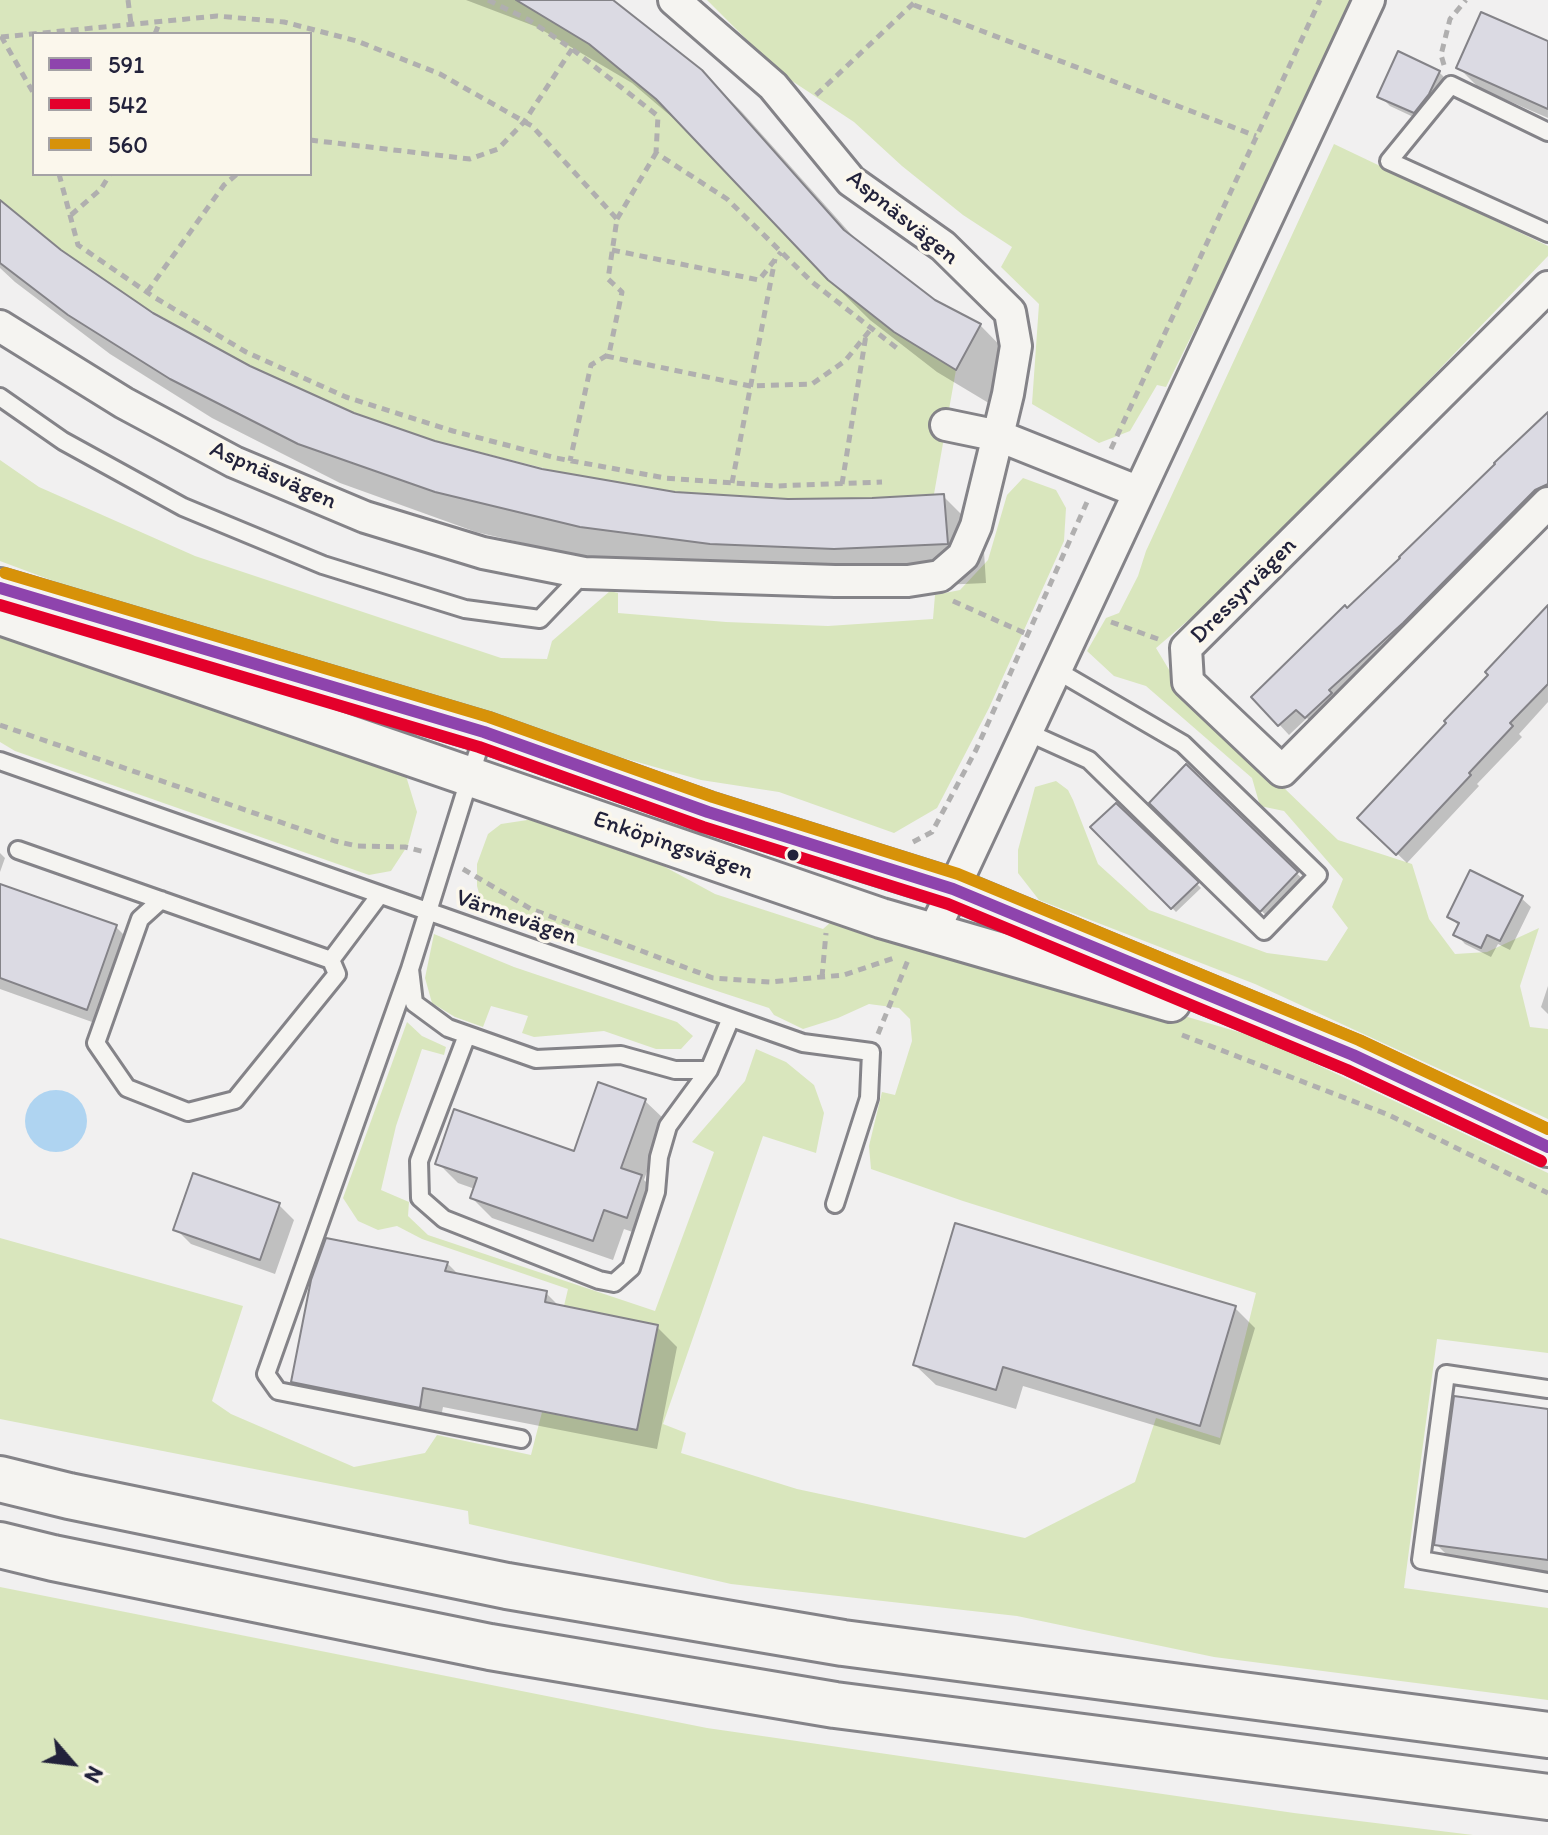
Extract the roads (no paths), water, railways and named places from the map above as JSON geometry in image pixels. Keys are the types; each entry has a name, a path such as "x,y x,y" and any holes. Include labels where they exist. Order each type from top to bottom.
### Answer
{"highway":[{"path":"0,1479 507,1586 828,1640 1195,1691 1548,1735"},
{"path":"0,1545 490,1647 835,1705 1548,1797"}],"street":[{"name":"Aspnäsvägen","path":"0,326 124,403 248,468 365,517 483,553 584,573 835,581 908,581 940,576 963,556 976,526 999,436 1016,346 1010,312 943,246 851,181 773,86 674,0"},
{"path":"928,948 1369,0"},
{"name":"Dressyrvägen","path":"1548,287 1186,648 1188,682 1282,771 1548,503"},
{"path":"946,425 999,436 1139,492"},
{"name":"Enköpingsvägen","path":"0,588 484,732 708,812 953,889 1353,1055 1548,1147"},
{"name":"Enköpingsvägen","path":"0,615 881,918 928,948 1353,1055"}],"lane":[{"path":"1548,132 1451,85 1389,161 1548,233"},
{"path":"0,397 63,441 183,507 323,565 465,609 540,619 584,573"},
{"path":"1027,732 1089,760 1264,931 1318,875 1183,744 1056,670"},
{"path":"484,732 410,969 266,1374 278,1391 521,1439"},
{"name":"Värmevägen","path":"0,761 803,1043 871,1052 869,1098 835,1204"},
{"path":"18,850 161,900 331,960 337,974 235,1100 188,1112 127,1088 96,1043 140,919 161,900"},
{"path":"331,960 379,896"},
{"path":"410,969 414,1003 448,1028 536,1059 621,1055 675,1070 709,1070"},
{"path":"467,1035 419,1161 420,1198 444,1219 599,1280 614,1283 631,1268 656,1192 659,1157 668,1126 709,1070 731,1018"},
{"path":"1548,1389 1446,1374 1421,1560 1548,1582"}],"water":[{"path":"56,1090 68,1092 78,1099 85,1109 85,1133 78,1143 68,1150 56,1152 44,1150 34,1143 27,1133 25,1121 27,1109 34,1099 44,1092"}]}
